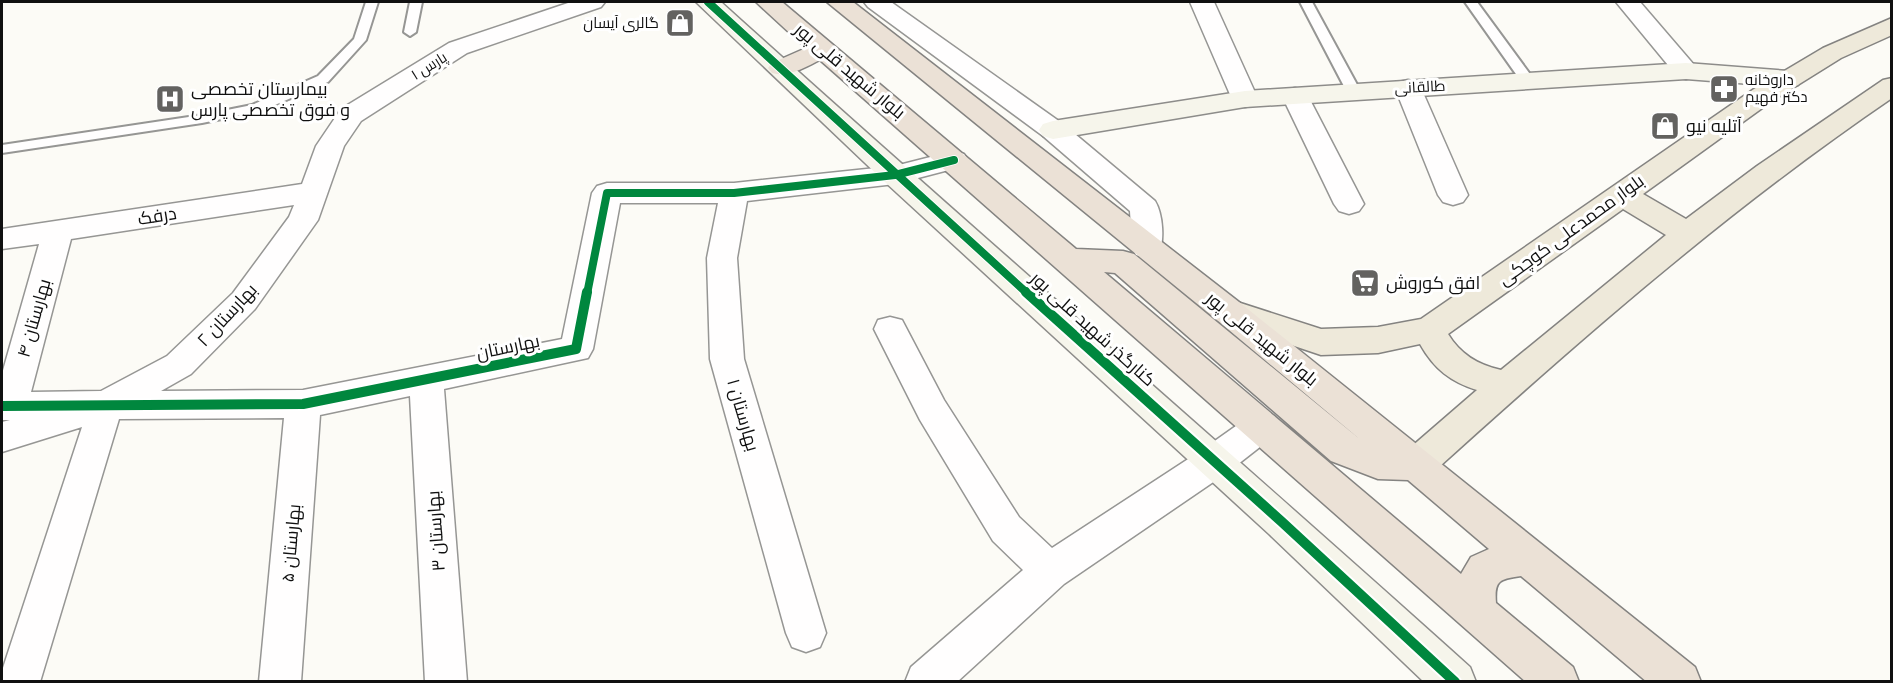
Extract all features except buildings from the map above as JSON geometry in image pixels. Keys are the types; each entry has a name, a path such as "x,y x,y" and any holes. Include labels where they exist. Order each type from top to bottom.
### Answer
{"highway":[{"name":"بلوار شهید قلی پور","path":"768,2 1558,681"},
{"name":"بلوار شهید قلی پور","path":"839,2 1228,311 1680,681"},
{"path":"781,68 825,49"},
{"path":"1069,260 1123,262 1344,450 1378,464 1416,465"},
{"path":"1478,611 1474,590 1480,571 1496,561 1528,557"}],"main road":[{"name":"بلوار محمدعلی کوچکی","path":"1228,311 1321,342 1378,340 1430,330 1620,194 1789,79 1832,53 1892,25"},
{"path":"1416,465 1506,385 1687,233 1827,128 1892,86"},
{"path":"1620,194 1687,233"},
{"path":"1430,330 1438,349 1455,367 1480,380 1506,385"}],"street":[{"name":"پارس ۱","path":"313,192 330,146 351,115 458,48 593,2"},
{"name":"کنارگذر شهید قلی پور","path":"708,2 895,175 1455,681"},
{"path":"876,2 1053,130 1145,208 1147,247"},
{"path":"1202,2 1245,99"},
{"path":"1628,2 1686,71"},
{"name":"طالقانی","path":"1053,130 1245,99 1686,71 1789,79"},
{"path":"1408,88 1453,195"},
{"path":"1295,96 1348,204"},
{"name":"بهارستان","path":"106,405 303,404 576,349 607,193 734,193 895,175 954,160"},
{"name":"درفک","path":"2,239 313,192"},
{"name":"بهارستان ۲","path":"106,405 179,365 244,301 303,219 313,192"},
{"name":"بهارستان ۱","path":"734,193 723,258 727,360 806,633"},
{"name":"بهارستان ۴","path":"4,416 58,231"},
{"path":"890,329 932,410 1006,529 1050,571"},
{"name":"بهارستان ۳","path":"426,381 446,681"},
{"name":"بهارستان ۵","path":"280,681 303,404"},
{"path":"4,416 106,405 19,681"},
{"path":"926,681 1050,571 1215,462 1262,426"}],"lane":[{"path":"2,149 202,119 256,108 323,79 360,40 372,2"},
{"path":"410,32 416,2"},
{"path":"1306,2 1354,92"},
{"path":"1471,2 1528,81"}],"cycle path":[{"path":"708,2 895,175 1282,522 1455,682"},
{"path":"2,406 303,404 576,349 607,193 734,193 895,175 954,160"}],"place":[{"name":"گالری آیسان","path":"680,23"},
{"name":"داروخانه دکتر فهیم","path":"1724,89"},
{"name":"بیمارستان تخصصی و فوق تخصصی پارس","path":"170,99"},
{"name":"آتلیه نیو","path":"1665,126"},
{"name":"افق کوروش","path":"1365,283"}]}
